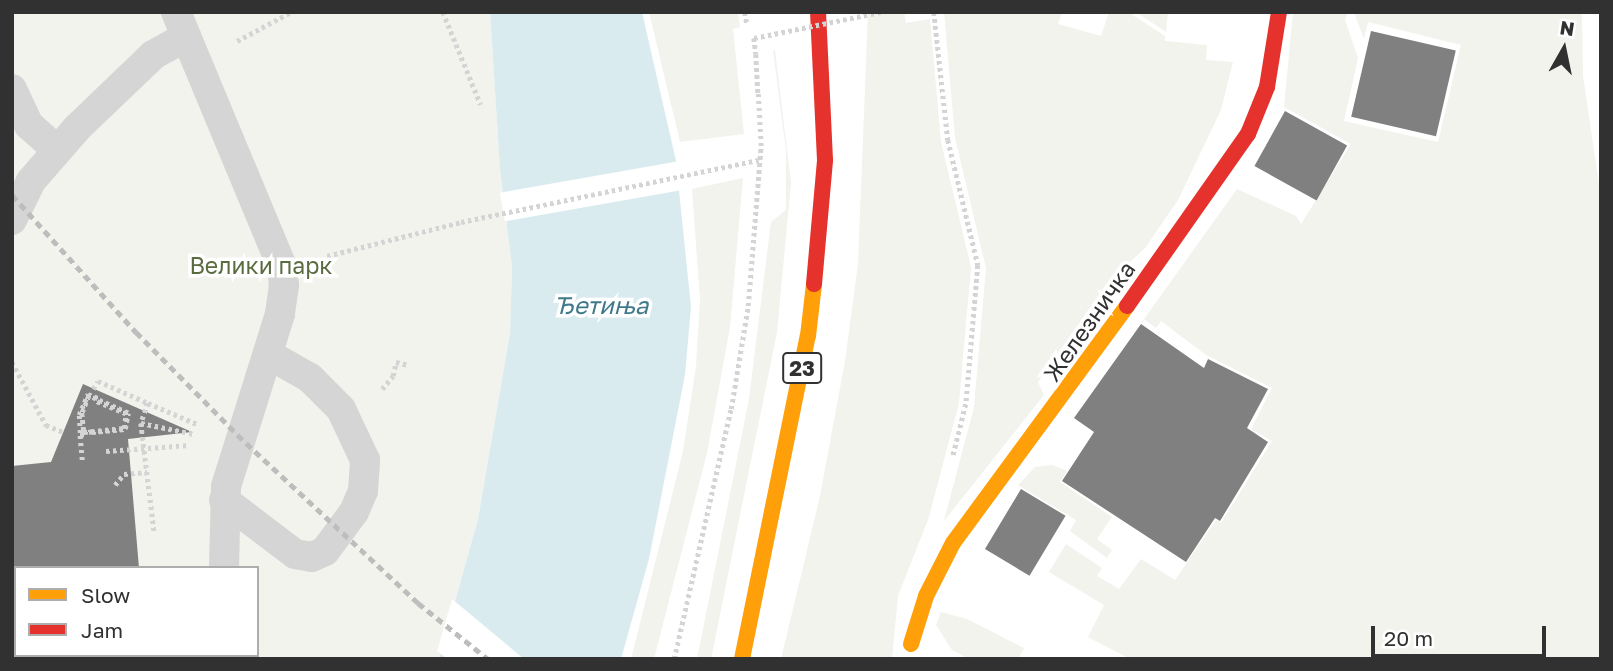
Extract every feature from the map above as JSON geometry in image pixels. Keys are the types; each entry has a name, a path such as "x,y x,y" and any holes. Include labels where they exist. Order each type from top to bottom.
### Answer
{"street":[{"name":"23","path":"742,659 806,348 819,242 825,160 818,12"},
{"name":"Железничка","path":"911,644 918,615 953,543 1065,394 1248,134 1267,87 1279,12"}],"lane":[{"path":"12,220 31,181 57,150 181,24 282,267 284,299 224,500 224,566"},
{"path":"12,89 29,125 57,150"},
{"path":"224,500 295,554 312,557 325,551 354,512 363,491 365,460 341,409 310,378 268,354"}],"path":[{"path":"234,43 291,12"},
{"path":"443,12 481,105"},
{"path":"746,12 747,25"},
{"path":"674,659 731,409 756,216 761,146 754,38 881,12"},
{"path":"936,15 948,140 978,265 966,404 955,449"},
{"path":"282,267 461,222 760,160"},
{"path":"756,216 764,215"},
{"path":"12,362 47,425 63,432"},
{"path":"393,376 396,362 408,365"},
{"path":"93,389 98,381 190,421"},
{"path":"82,460 80,435 127,430 130,412 88,394 79,415 80,433 125,429 128,413 89,396 82,412 84,432 124,428 123,421 127,414 96,401"},
{"path":"148,403 141,423 154,531"},
{"path":"141,423 188,432"},
{"path":"106,451 186,445"},
{"path":"115,485 124,474 147,472"}],"green space":[{"name":"Велики парк","path":"12,12 490,12 500,170 512,267 510,333 478,519 439,659 12,659"},
{"path":"649,12 738,12 740,27 733,29 744,134 680,142"},
{"path":"868,12 904,12 906,23 930,19 941,142 971,267 959,403 929,517 898,596 892,659 781,659 820,496 845,361 858,264"},
{"path":"944,12 1062,12 1058,24 1101,36 1109,12 1128,12 1165,36 1165,41 1207,45 1206,60 1233,62 1221,110 1178,200 1145,248 1106,285 1038,382 1044,395 944,521 974,407 986,268 955,138"},
{"path":"1136,12 1168,12 1166,32"},
{"path":"1293,12 1348,12 1345,20 1358,58 1344,121 1438,142 1461,45 1368,22 1364,39 1354,12 1582,12 1583,76 1601,198 1601,659 1130,659 1088,637 1104,605 1049,572 1066,544 1102,568 1097,576 1119,589 1141,559 1175,580 1216,520 1221,523 1272,441 1251,429 1272,388 1206,355 1161,321 1156,328 1144,319 1237,189 1296,216 1301,224 1351,144 1284,107"},
{"path":"773,50 791,183 777,332 711,659 697,659 749,399 771,222 786,210 786,151"},
{"path":"743,178 730,327 707,453 654,659 631,659 683,451 696,367 700,299 692,189"},
{"path":"1052,465 1067,471 1060,482 1112,517 1097,539 1112,550 1107,558 1070,531 1076,520 1018,485 1035,467"},
{"path":"941,612 967,619 1024,648 1018,659 969,659 952,650 936,625"}],"water":[{"name":"Ђетиња","path":"490,12 642,12 676,161 691,307 685,375 649,559 621,659 439,659 478,519 510,333 512,267 500,170"}],"pier":[{"path":"680,161 685,190 505,221 500,193"},
{"path":"452,599 524,659 445,657 437,651"}],"building":[{"path":"1371,31 1456,51 1436,136 1351,117"},
{"path":"1285,111 1347,145 1317,201 1254,166"},
{"path":"1141,324 1204,368 1208,359 1268,389 1247,428 1268,442 1220,521 1215,518 1186,562 1062,481 1094,432 1074,418"},
{"path":"83,384 192,432 128,439 139,566 12,568 12,466 51,462"},
{"path":"1021,489 1066,516 1030,576 985,549"}],"railway":[{"path":"12,195 136,332 246,443 418,603 488,659"}],"traffic: slow":[{"path":"742,659 808,336 814,284"},
{"path":"911,644 926,596 953,543 1127,306"}],"traffic: jam":[{"path":"814,284 825,160 818,12"},
{"path":"1127,306 1248,134 1267,87 1279,12"}]}
